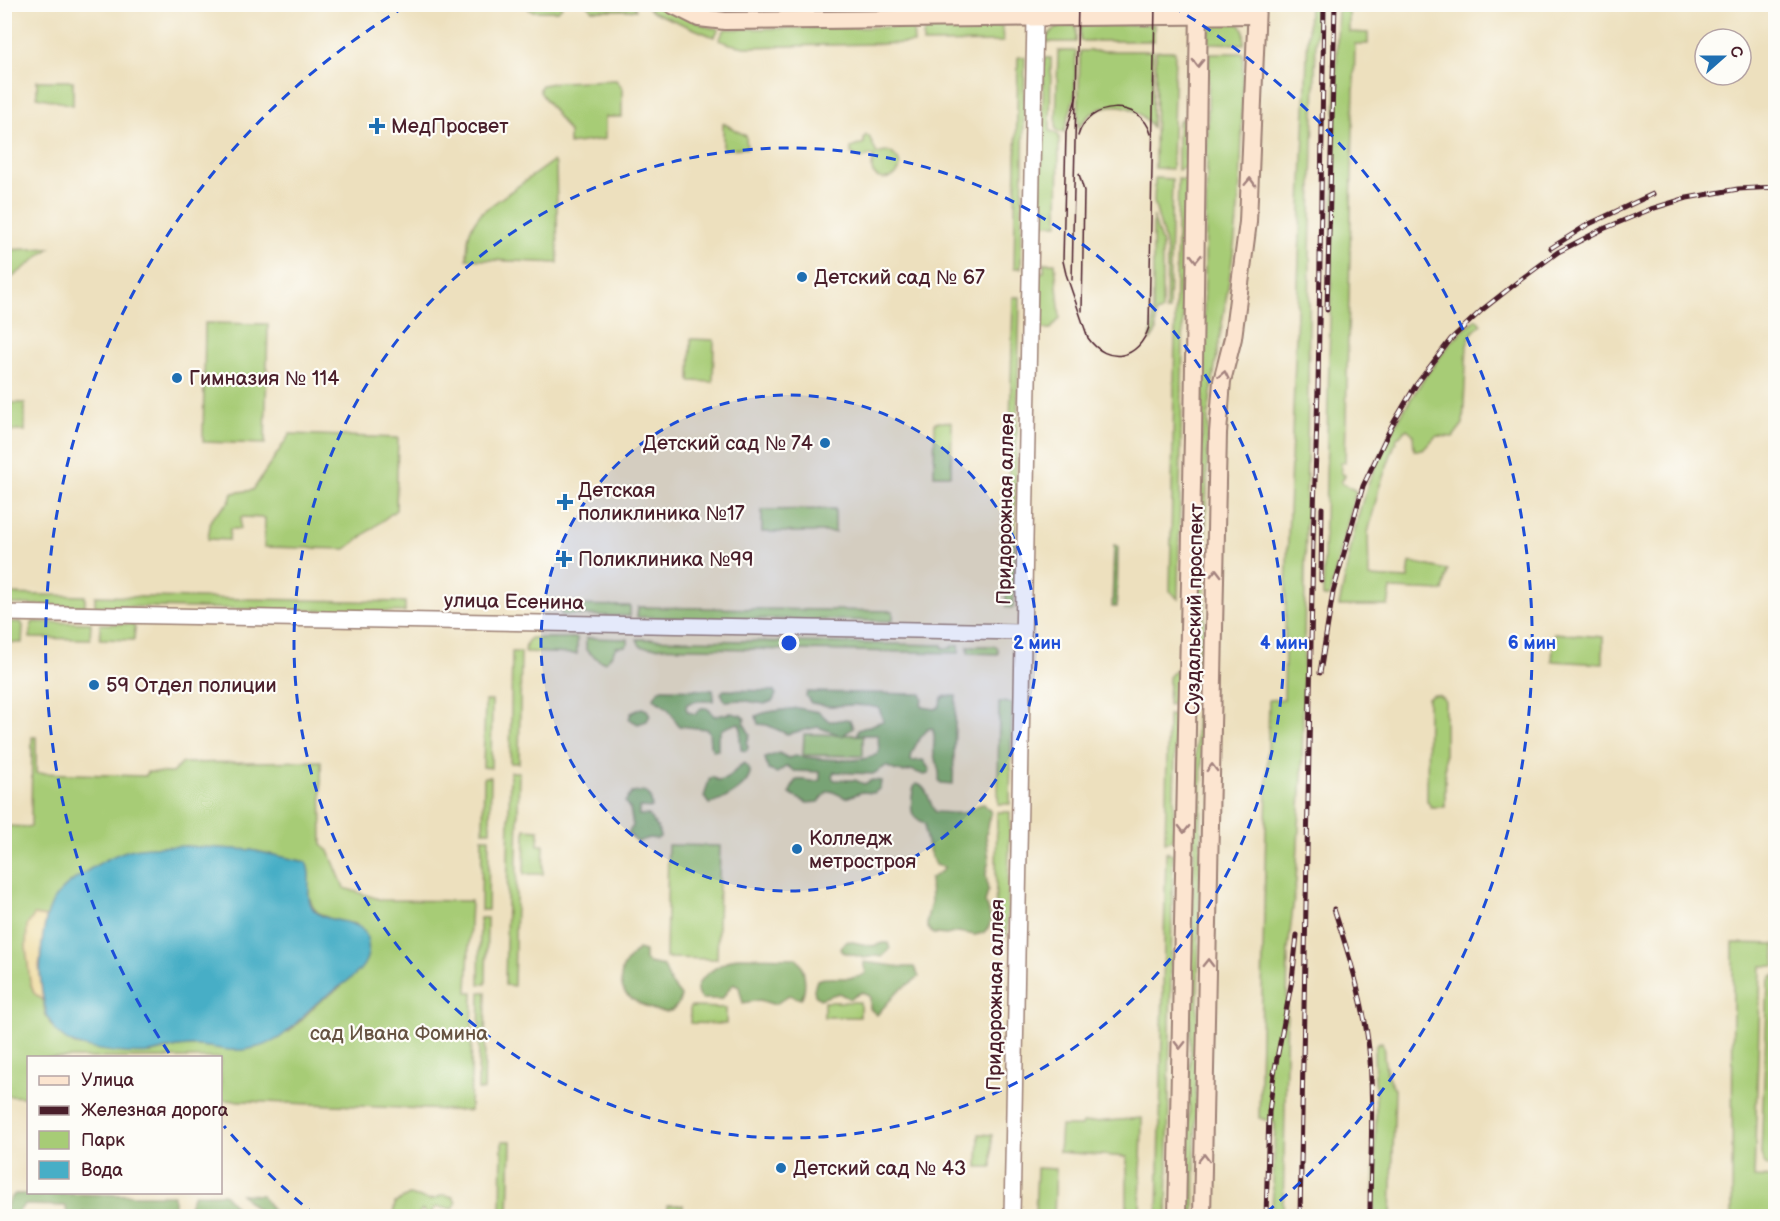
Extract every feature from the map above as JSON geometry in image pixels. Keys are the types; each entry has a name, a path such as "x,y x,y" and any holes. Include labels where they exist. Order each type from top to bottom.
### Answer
{"main road":[{"path":"671,4 699,18 725,21 1035,18 1199,10 1256,10"},
{"path":"703,4 708,12 725,21"},
{"name":"Суздальский проспект","path":"1177,1216 1194,423 1199,10"},
{"name":"Суздальский проспект","path":"1203,1216 1218,433 1222,381 1233,338 1248,222 1256,10"}],"street":[{"name":"Придорожная аллея","path":"1012,1216 1035,18"},
{"name":"улица Есенина","path":"4,613 1023,632"}],"green space":[{"path":"378,4 434,5 426,9 379,10"},
{"path":"489,4 485,9 442,9 443,5"},
{"path":"1349,4 1349,32 1368,33 1368,44 1355,44 1345,462 1341,463 1341,473 1345,475 1341,483 1356,491 1329,597 1323,597 1338,5"},
{"path":"527,5 562,5 562,7 558,11 531,11"},
{"path":"587,5 634,5 636,10 592,10"},
{"path":"644,5 664,5 708,27 719,29 714,37 653,12"},
{"path":"730,5 970,5 970,11 730,14"},
{"path":"1309,5 1317,5 1310,255 1302,774 1296,881 1288,950 1283,1216 1272,1216 1275,1123 1259,1118 1269,700 1284,699 1286,588"},
{"path":"1217,23 1239,24 1244,30 1244,44 1209,43 1210,28"},
{"path":"1154,24 1154,41 1080,41 1080,25"},
{"path":"1076,25 1076,42 1045,42 1053,30"},
{"path":"928,26 1002,26 1003,42 923,43 923,36"},
{"path":"913,27 914,43 745,47 719,40 725,29"},
{"path":"1058,51 1076,51 1075,95 1064,132 1056,129"},
{"path":"1080,51 1153,51 1152,127 1134,111 1115,106 1105,107 1095,112 1078,128"},
{"path":"1156,51 1175,51 1172,169 1155,168"},
{"path":"1209,53 1243,53 1242,136 1234,244 1208,419 1194,1216 1187,1216"},
{"path":"1018,57 1025,57 1021,268 1014,268"},
{"path":"1044,58 1051,58 1050,131 1059,136 1058,224 1040,224"},
{"path":"616,80 622,87 622,117 605,117 605,139 569,144 569,132 540,92 542,85 559,82"},
{"path":"37,81 73,81 73,105 37,97"},
{"path":"1182,118 1186,167 1178,170 1178,122"},
{"path":"723,123 746,136 747,148 723,149"},
{"path":"866,135 869,136 877,154 889,152 895,156 899,163 896,174 884,179 878,178 872,167 874,157 870,155 861,159 851,153 851,148 864,143"},
{"path":"553,161 556,165 558,263 467,259 469,234 482,212"},
{"path":"1155,178 1172,179 1169,311 1166,311 1167,253 1154,202"},
{"path":"1178,179 1186,182 1178,599 1170,591"},
{"path":"1153,216 1162,245 1162,311 1156,313 1156,332 1150,341 1153,323"},
{"path":"50,248 5,283 5,250"},
{"path":"1044,263 1055,263 1060,318 1051,329 1038,329 1039,272 1044,272"},
{"path":"1013,297 1020,297 1013,608 1006,607"},
{"path":"1476,319 1481,324 1472,333 1467,345 1463,424 1453,437 1436,436 1423,450 1414,450 1413,434 1407,429 1397,438 1379,488 1368,533 1369,577 1408,579 1410,562 1448,570 1443,591 1391,589 1388,606 1339,606 1359,512 1385,446 1426,376 1453,341"},
{"path":"205,323 268,324 265,444 203,442"},
{"path":"691,339 714,340 713,382 690,381"},
{"path":"9,403 25,403 25,431 9,431"},
{"path":"935,422 952,422 951,475 934,475"},
{"path":"290,434 398,438 396,510 346,549 264,547 265,518 241,517 240,529 230,529 229,540 208,539 211,519 230,501 232,493 253,490"},
{"path":"835,509 835,532 762,532 762,510"},
{"path":"1114,545 1118,546 1117,607 1112,607"},
{"path":"5,594 85,596 85,606 5,604"},
{"path":"95,596 405,602 405,612 95,606"},
{"path":"562,605 630,606 630,616 561,615"},
{"path":"638,607 893,611 893,621 637,617"},
{"path":"5,622 21,622 23,626 22,643 5,642"},
{"path":"33,622 91,623 90,639 30,638"},
{"path":"100,624 133,624 134,640 100,639"},
{"path":"1554,633 1603,637 1603,664 1552,661"},
{"path":"530,638 577,638 577,654 525,652"},
{"path":"586,638 628,639 628,643 626,646 616,647 609,659 603,662 586,650"},
{"path":"637,639 942,645 943,648 959,645 959,653 643,647"},
{"path":"968,646 996,646 998,654 968,653"},
{"path":"512,652 521,652 519,763 510,763"},
{"path":"1177,668 1176,703 1168,705 1169,677"},
{"path":"662,689 713,690 713,701 695,701 687,704 688,712 696,714 703,708 709,709 714,716 731,713 743,716 744,724 750,734 746,751 741,750 741,728 738,723 722,729 718,737 718,750 714,751 706,729 679,726 669,710 654,698"},
{"path":"724,690 774,691 776,694 773,701 765,704 741,700 725,701 721,693"},
{"path":"807,692 921,694 923,707 935,709 939,707 942,698 956,696 953,784 941,783 939,780 932,728 928,729 916,744 911,761 923,760 930,770 928,774 924,775 911,770 899,771 886,766 873,774 834,772 832,776 834,780 855,780 864,784 872,780 881,781 880,788 874,793 862,792 846,798 831,791 827,792 819,802 807,803 789,794 795,781 820,780 820,772 794,771 787,766 777,773 768,770 765,758 779,753 788,758 796,756 852,760 863,759 879,752 878,735 857,735 858,730 883,721 879,708 811,703 806,696"},
{"path":"1438,695 1445,700 1445,807 1431,807 1427,801 1428,698"},
{"path":"485,701 492,701 491,768 483,767"},
{"path":"999,702 1012,703 1010,804 998,804"},
{"path":"642,708 650,715 647,721 638,724 629,719 631,713"},
{"path":"797,708 819,712 829,721 850,720 853,728 842,736 818,727 787,734 767,725 758,724 756,716 771,711"},
{"path":"1168,715 1176,716 1173,840 1165,842"},
{"path":"804,734 863,735 863,756 803,755"},
{"name":"сад Ивана Фомина","path":"32,737 36,737 36,773 146,776 147,772 172,773 182,763 321,761 322,845 329,851 344,888 382,900 471,901 467,992 473,992 470,1111 222,1100 222,1056 27,1056 27,1097 5,1096 5,826 31,827","holes":["184,846 251,850 306,862 308,890 313,907 327,917 356,924 341,987 319,1002 289,1032 200,1046 183,1046 150,1053 124,1053 75,1045 51,1025 45,1013 39,966 47,917 53,902"]},
{"path":"744,763 750,771 749,777 741,788 728,797 709,804 704,797 709,780 712,777 719,781 728,778"},
{"path":"510,772 519,772 514,986 505,985"},
{"path":"484,777 491,777 490,831 483,831"},
{"path":"916,784 926,791 935,812 961,813 984,804 990,811 986,835 989,860 986,873 988,891 985,903 991,919 989,927 983,933 975,935 958,932 946,935 933,934 927,927 931,902 930,879 944,867 935,865 927,845 925,824 913,814 912,798"},
{"path":"644,791 650,796 652,808 640,807 639,815 648,815 658,828 660,837 637,842 628,833 633,826 630,809 625,802 632,793"},
{"path":"997,812 1010,812 1007,936 995,936"},
{"path":"525,829 539,830 538,845 544,845 543,874 524,874"},
{"path":"482,838 489,838 488,910 481,910"},
{"path":"668,845 720,846 717,959 666,958"},
{"path":"1166,852 1173,854 1167,1216 1158,1216"},
{"path":"480,918 487,918 486,984 479,984"},
{"path":"848,941 872,946 888,943 890,949 882,957 864,958 843,952 842,946"},
{"path":"1733,943 1775,944 1775,966 1761,966 1754,1177 1775,1178 1775,1216 1732,1216"},
{"path":"638,949 645,951 645,960 648,963 664,966 670,982 681,996 678,1004 670,1011 664,1012 647,1007 630,998 624,991 621,979 623,968"},
{"path":"738,957 796,958 802,967 804,978 801,999 789,995 776,1004 760,1000 743,1003 739,987 735,984 722,999 701,999 697,992 702,979 724,963"},
{"path":"864,962 914,967 919,977 897,992 877,1015 870,1009 870,997 862,992 850,999 839,993 820,999 815,995 817,980 860,976 866,973"},
{"path":"1775,975 1776,1169 1765,1165 1761,1154 1768,984"},
{"path":"480,992 486,992 484,1090 478,1090"},
{"path":"824,1002 860,1002 860,1017 824,1017"},
{"path":"690,1007 726,1008 726,1024 690,1023"},
{"path":"1382,1042 1386,1070 1395,1089 1391,1216 1374,1216 1376,1109 1374,1052 1377,1043"},
{"path":"1142,1118 1140,1216 1127,1216 1127,1157 1059,1152 1061,1126 1082,1126 1083,1123"},
{"path":"979,1134 992,1135 992,1167 978,1167"},
{"path":"502,1141 511,1141 509,1216 501,1216"},
{"path":"1037,1168 1056,1169 1054,1216 1035,1216"},
{"path":"15,1194 174,1195 174,1210 164,1214 83,1212 81,1216 67,1216 66,1206 24,1205 19,1211 19,1216 5,1216 8,1201"},
{"path":"194,1194 224,1194 235,1206 237,1216 197,1216 188,1209"},
{"path":"241,1194 262,1195 272,1210 272,1216 263,1216"},
{"path":"409,1195 430,1200 444,1195 453,1197 456,1203 453,1209 436,1207 432,1211 433,1216 423,1210 419,1216 393,1216 395,1203"},
{"path":"668,1205 683,1205 683,1216 667,1216"},
{"path":"174,1210 176,1216 81,1216 83,1212 164,1214"}],"sand":[{"path":"34,915 47,917 39,966 43,1000 34,993 30,982 26,947 27,926"}],"water":[{"path":"184,846 251,850 306,862 311,905 321,915 361,928 368,943 365,963 352,978 318,1002 281,1037 262,1046 236,1050 187,1046 150,1053 131,1053 93,1049 65,1039 50,1021 41,983 42,943 52,903 57,895 77,878 113,856 140,848"}],"tram line":[{"path":"1072,280 1078,4"},
{"path":"1077,95 1066,132 1063,261 1088,338 1105,353 1122,355 1138,346 1149,327 1155,4"},
{"path":"1078,136 1083,124 1092,116 1102,110 1114,108 1137,114 1145,122 1151,134"},
{"path":"1079,174 1084,191 1082,311"}],"railway":[{"path":"1300,1216 1324,4"},
{"path":"1327,310 1335,4"},
{"path":"1320,673 1333,592 1363,486 1391,427 1416,385 1451,339 1482,310 1558,252 1603,229 1651,209 1687,198 1738,189 1776,187"},
{"path":"1551,248 1587,225 1653,194"},
{"path":"1771,276 1776,276"},
{"path":"1321,580 1322,508"},
{"path":"1334,909 1356,983 1368,1041 1372,1099 1370,1216"},
{"path":"1266,1216 1269,1112 1292,980 1297,935"}],"place":[{"name":"МедПросвет","path":"377,126"},
{"name":"Детский сад № 67","path":"802,277"},
{"name":"Гимназия № 114","path":"177,378"},
{"name":"Детский сад № 74","path":"825,443"},
{"name":"Детская поликлиника №17","path":"565,502"},
{"name":"Поликлиника №99","path":"564,559"},
{"name":"59 Отдел полиции","path":"94,685"},
{"name":"Колледж метростроя","path":"797,849"},
{"name":"Детский сад № 43","path":"781,1168"}]}
